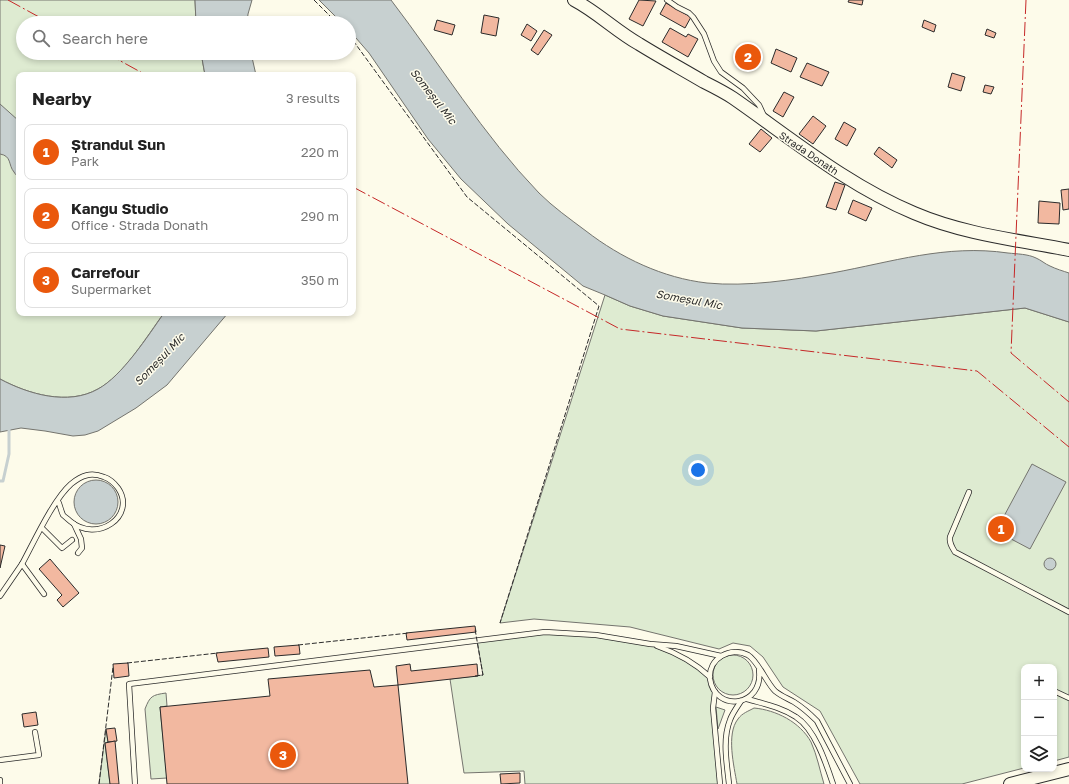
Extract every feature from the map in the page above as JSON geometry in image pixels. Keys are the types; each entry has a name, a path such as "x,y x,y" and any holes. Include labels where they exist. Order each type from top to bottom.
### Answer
{"street":[{"name":"Strada Donath","path":"574,0 586,6 637,43 732,97 809,154 852,181 914,213 969,231 1069,250"},
{"path":"1010,784 1069,769"}],"lane":[{"path":"667,0 693,17 704,34 714,61 721,72 743,88 759,105 767,123"},
{"path":"0,596 22,564 58,501 67,488 80,477 94,474 107,477 115,484 122,494 123,505 118,516 110,525 101,529 90,530 82,529 63,515 58,501"},
{"path":"969,492 950,537 949,541 951,546 956,552 1069,612"},
{"path":"74,524 81,539 82,548 78,553"},
{"path":"42,528 62,548 72,540"},
{"path":"22,564 44,594"},
{"path":"135,784 129,684 545,632 596,635 650,644 676,646 721,656"},
{"path":"650,644 676,653 694,663 710,677"},
{"path":"759,670 760,677 756,691 747,699 741,701 734,702 720,697 711,685 710,677 712,666 721,656 733,652 741,652 749,656 756,663 759,670 774,690 809,713 817,721 850,784"},
{"path":"715,692 713,708 720,784"},
{"path":"1057,692 1069,698"},
{"path":"747,699 776,707 801,720 813,737 833,784"},
{"path":"729,784 726,750 727,732 730,720 741,701"},
{"path":"0,760 39,755 35,732"}],"green space":[{"path":"0,0 195,0 196,16 16,16 16,60 202,60 204,72 16,72 16,316 162,316 134,355 116,375 98,389 86,394 74,397 48,396 23,389 0,379"},
{"path":"605,295 630,306 663,316 742,328 816,331 1025,308 1069,322 1069,757 1057,760 1057,664 1021,664 1021,769 962,784 860,784 820,711 783,687 763,657 750,646 733,643 719,649 630,627 534,619 500,623"},
{"path":"545,632 596,635 650,644 676,653 710,677 715,692 713,708 720,784 525,784 524,771 464,773 450,679 483,675 477,641"},
{"path":"737,655 744,658 750,664 753,675 752,683 744,692 737,695 729,695 722,692 714,683 713,671 716,664 725,656"},
{"path":"166,693 167,706 160,707 167,778 151,779 145,709 148,701 152,697"},
{"path":"716,707 725,710 718,729"},
{"path":"754,708 779,714 787,718 801,729 811,742 824,784 737,784 732,750 732,733 734,725 740,717"},
{"path":"106,729 108,742 105,743 110,784 99,784"}],"water":[{"path":"195,0 252,0 248,16 196,16"},
{"name":"Someșul Mic","path":"319,0 391,0 480,123 539,193 562,213 599,241 643,265 674,277 707,283 738,284 802,278 941,252 985,251 1022,254 1038,259 1052,267 1069,273 1069,322 1025,308 816,331 742,328 663,316 630,306 583,286 508,224 461,179 428,139 369,53 356,38 356,16 335,16"},
{"path":"202,60 253,60 255,72 204,72"},
{"path":"0,104 16,118 16,175 8,159 4,155 0,154"},
{"name":"Someșul Mic","path":"162,316 225,316 167,385 136,408 98,431 85,435 73,436 21,428 0,432 0,379 23,389 48,396 74,397 86,394 98,389 116,375 134,355"},
{"path":"1032,464 1066,482 1030,549 996,531"},
{"path":"96,480 108,484 114,490 118,502 114,514 108,520 96,524 84,520 78,514 74,502 78,490 84,484"},
{"path":"1052,558 1055,559 1055,569 1048,570 1045,569 1044,562 1045,559"}],"building":[{"path":"639,0 656,1 643,26 629,19"},
{"path":"849,0 863,0 862,5 848,2"},
{"path":"666,3 691,17 685,28 660,14"},
{"path":"484,15 499,18 496,36 481,33"},
{"path":"437,20 455,25 452,35 434,30"},
{"path":"924,20 936,25 934,32 922,27"},
{"path":"527,24 537,31 531,41 521,35"},
{"path":"670,28 686,37 688,34 698,39 688,57 662,42"},
{"path":"987,29 996,33 994,38 985,35"},
{"path":"544,30 552,35 538,55 531,50"},
{"path":"776,49 797,58 791,72 771,63"},
{"path":"807,63 829,72 822,86 800,77"},
{"path":"952,73 965,77 961,91 948,87"},
{"path":"985,85 994,87 991,94 983,92"},
{"path":"784,92 794,97 783,117 773,111"},
{"path":"813,116 826,126 813,144 799,134"},
{"path":"844,122 856,129 847,146 835,139"},
{"path":"761,129 772,138 760,152 749,144"},
{"path":"879,147 897,160 892,168 874,154"},
{"path":"835,182 845,185 836,210 826,207"},
{"path":"1069,189 1069,209 1063,210 1061,190"},
{"path":"853,200 872,208 866,221 848,213"},
{"path":"1039,201 1060,203 1059,224 1038,223"},
{"path":"0,545 5,546 0,568"},
{"path":"50,559 79,593 63,607 57,600 62,595 39,569"},
{"path":"475,626 476,632 407,640 406,633"},
{"path":"299,645 300,654 275,656 274,647"},
{"path":"268,648 269,657 218,662 216,653"},
{"path":"128,663 129,676 114,678 113,664"},
{"path":"410,664 411,671 477,664 478,676 398,685 396,666"},
{"path":"370,670 374,687 398,685 408,784 167,784 160,707 270,696 268,679"},
{"path":"36,712 38,725 24,727 22,714"},
{"path":"115,728 117,741 108,742 106,729"},
{"path":"115,741 119,784 110,784 105,743"},
{"path":"520,773 520,783 501,784 500,774"}],"waterway":[{"path":"0,481 3,481 9,454 9,426"}],"fence":[{"path":"314,0 330,16"},
{"path":"356,45 467,197 599,306 500,623"},
{"path":"475,629 483,675 475,676"},
{"path":"298,645 409,633"},
{"path":"127,663 218,653"},
{"path":"99,784 113,667"}],"power":[{"path":"8,0 37,16"},
{"path":"1026,0 1011,353 1069,402"},
{"path":"119,60 141,72"},
{"path":"356,189 620,329 977,371 1069,447"}],"place":[{"name":"Kangu Studio","path":"748,57"},
{"name":"Ștrandul Sun","path":"1001,529"},
{"name":"Carrefour","path":"283,755"}]}
